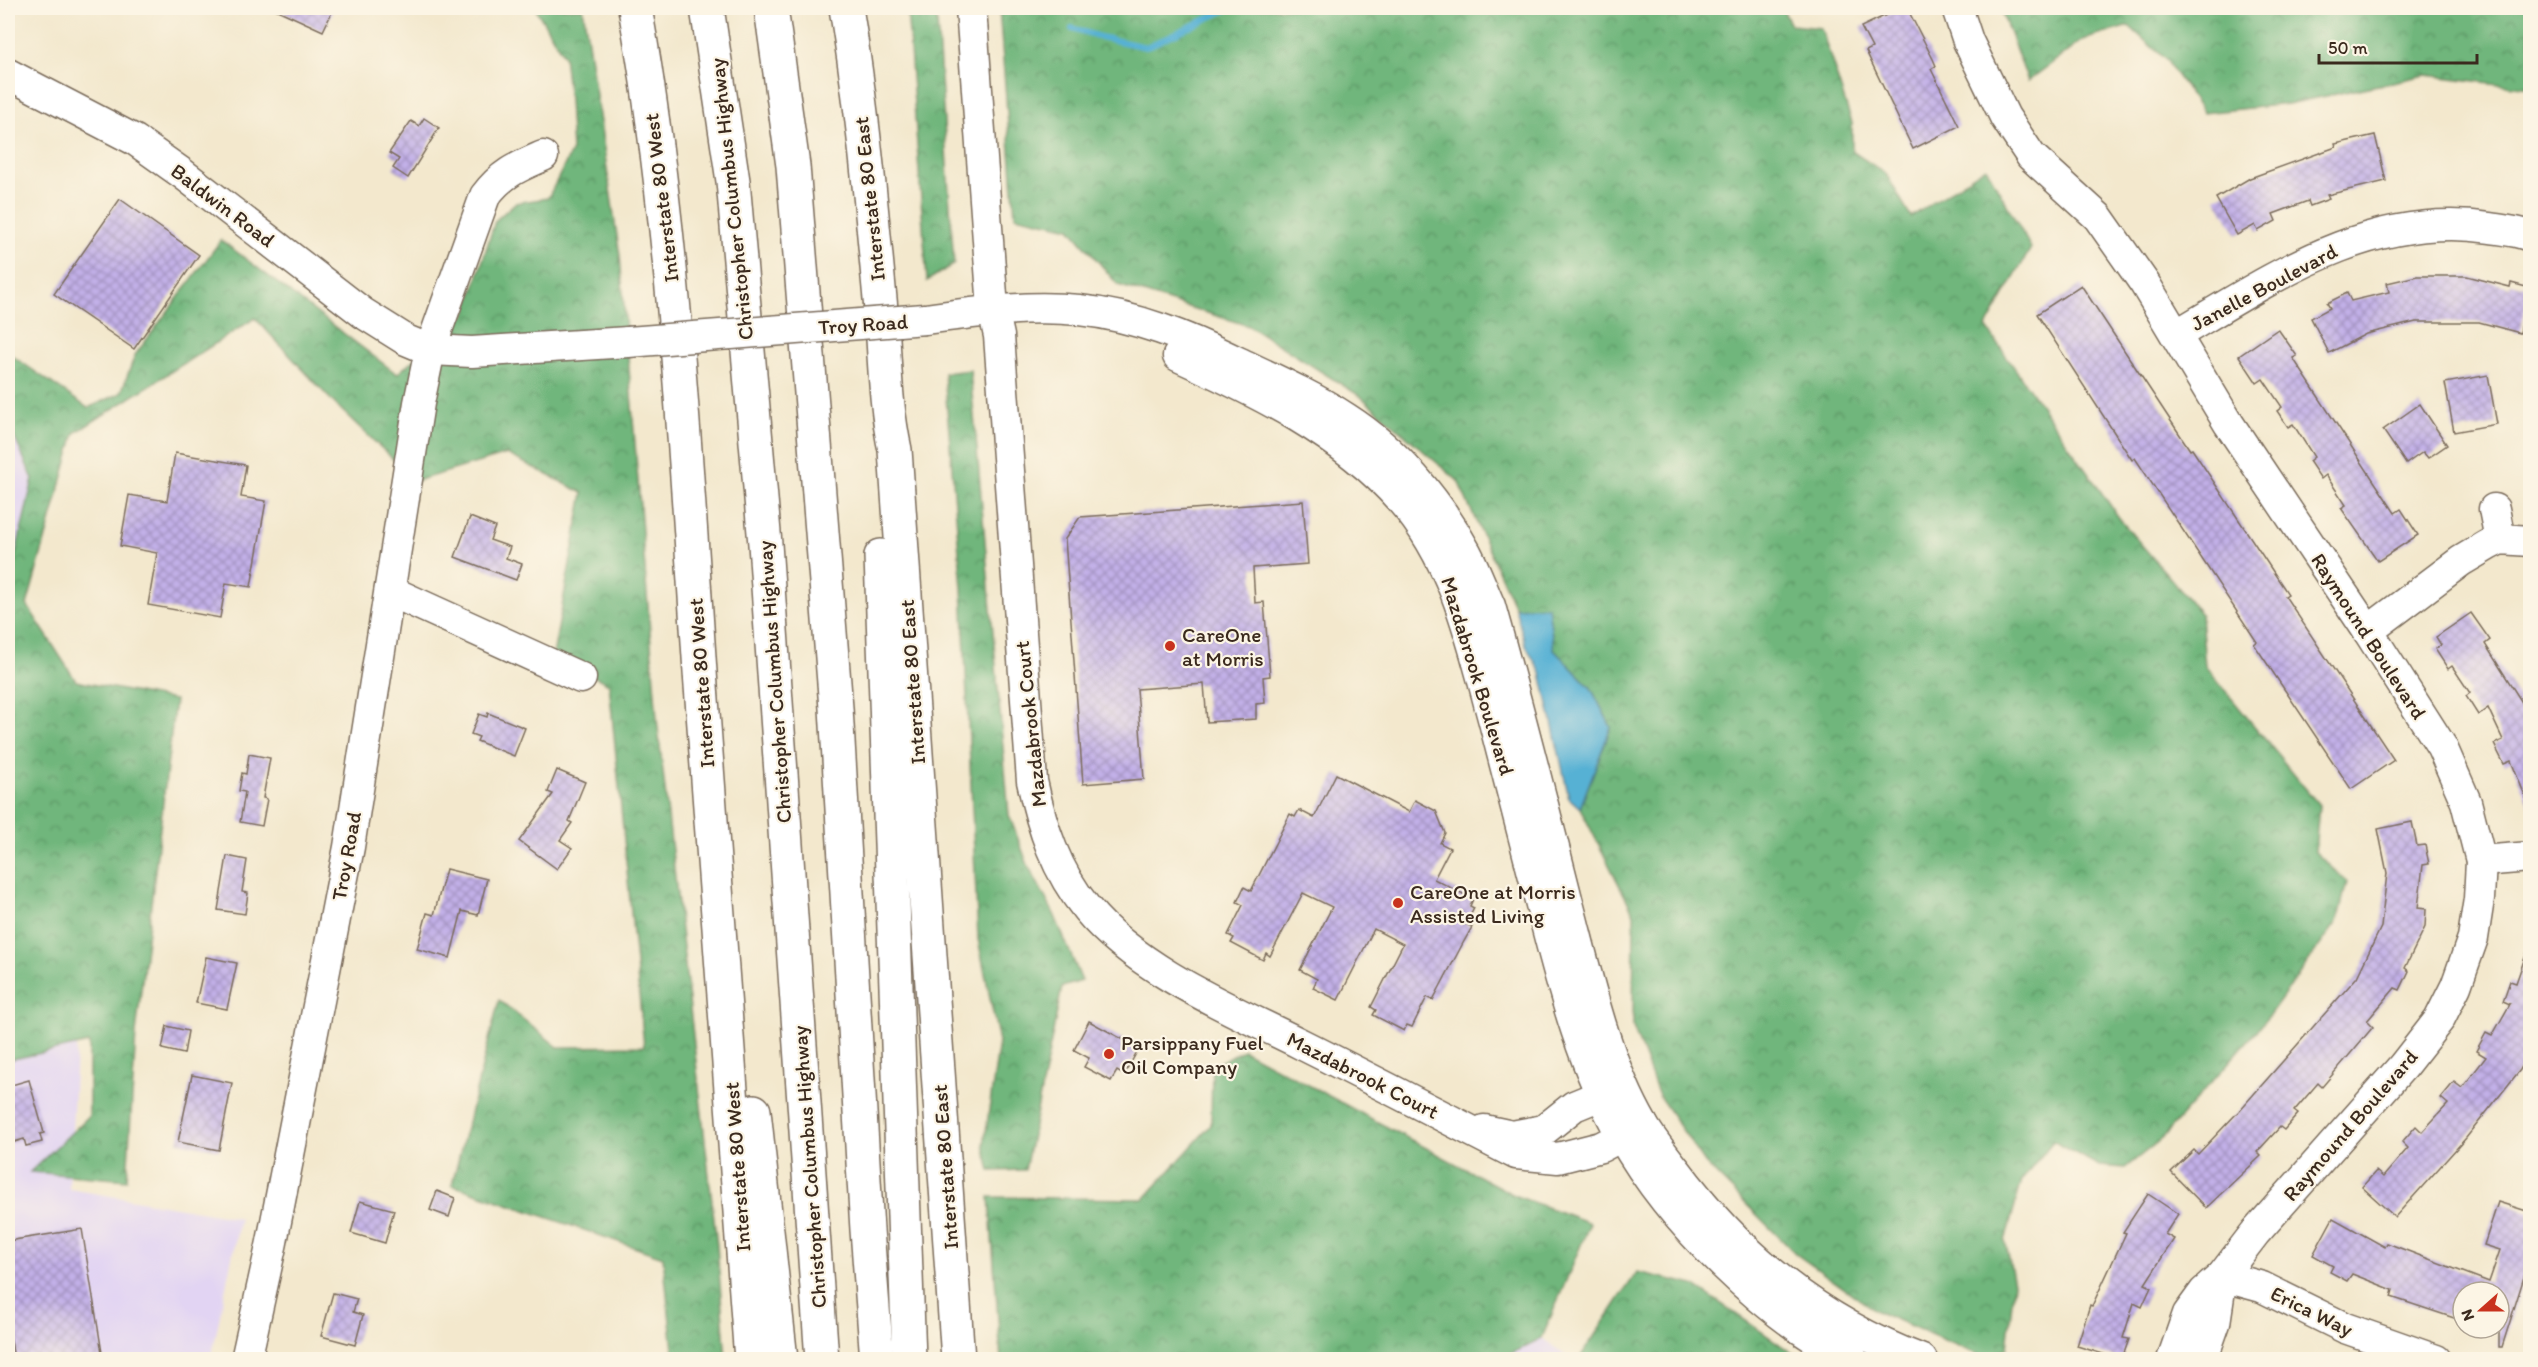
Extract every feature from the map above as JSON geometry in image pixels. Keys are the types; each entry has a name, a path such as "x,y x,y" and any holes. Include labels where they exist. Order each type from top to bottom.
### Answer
{"highway":[{"name":"Interstate 80 West","path":"635,8 666,220 683,414 751,1359"},
{"name":"Christopher Columbus Highway","path":"707,8 733,181 765,544 822,1359"},
{"path":"771,8 793,166 834,685 877,1359"},
{"name":"Interstate 80 East","path":"846,8 878,280 888,417 895,450 958,1359"},
{"path":"888,417 878,452 909,1359"},
{"path":"700,674 735,923 781,1359"}],"street":[{"path":"971,8 993,309"},
{"name":"Raymound Boulevard","path":"1957,8 1968,41 1990,89 2031,156 2098,217 2145,284 2229,424 2368,631 2442,747 2466,802 2481,861 2479,899 2473,938 2456,986 2439,1020 2403,1066 2255,1233 2222,1276 2204,1292 2188,1314 2172,1359"},
{"name":"Baldwin Road","path":"8,74 135,140 211,195 363,313 406,340 430,350"},
{"name":"Troy Road","path":"246,1359 272,1242 349,847 419,403 430,350 485,196 508,172 543,156"},
{"name":"Janelle Boulevard","path":"2176,335 2283,272 2348,243 2404,228 2440,225 2467,225 2530,236"},
{"name":"Troy Road","path":"430,350 472,352 628,342 926,319 993,309"},
{"name":"Mazdabrook Court","path":"993,309 999,336 1032,781 1040,820 1050,848 1067,882 1087,909 1107,930 1180,982 1516,1154 1558,1158 1601,1147 1633,1131"},
{"name":"Mazdabrook Boulevard","path":"993,309 1072,322 1122,334 1180,357 1306,421 1359,459 1402,501 1439,555 1453,583 1474,648 1564,994 1633,1131"},
{"path":"2494,509 2500,539"},
{"path":"2368,631 2461,561 2500,539 2530,541"},
{"path":"390,591 581,678"},
{"path":"2481,861 2530,857"},
{"name":"Mazdabrook Court","path":"1462,1126 1512,1136 1544,1130 1574,1106 1612,1090"},
{"path":"1633,1131 1677,1215 1726,1267 1763,1301 1803,1330 1853,1359"},
{"path":"1633,1131 1765,1269 1824,1313 1893,1349 1922,1359"},
{"name":"Raymound Boulevard","path":"2202,1359 2214,1323 2222,1276"},
{"name":"Erica Way","path":"2222,1276 2262,1287 2345,1328 2436,1359"}],"shaded area":[{"path":"8,423 33,479 15,557 8,558"},
{"path":"78,1013 69,1189 240,1218 211,1359 8,1359 8,1038"},
{"path":"1542,1338 1570,1359 1498,1360"}],"green space":[{"path":"535,8 583,8 620,256 657,719 717,1246 726,1359 674,1359 663,1257 452,1185 499,1000 558,1047 644,1046 609,684 553,655 583,493 507,454 416,481 333,402 255,318 75,433 27,605 76,681 175,700 136,1033 127,1180 30,1172 89,1116 89,1043 8,1060 8,561 15,557 33,479 8,423 8,353 88,408 121,393 135,355 221,240 397,374 466,314 495,221 515,203 548,198 572,150 564,56"},
{"path":"907,8 936,8 954,264 927,281"},
{"path":"999,8 1782,8 1791,25 1821,28 1852,123 1852,151 1886,174 1911,217 1986,167 2031,248 1986,327 2122,522 2201,614 2205,666 2319,805 2315,852 2347,882 2337,922 2261,1026 2160,1140 2125,1168 2099,1166 2053,1141 2022,1180 2005,1241 2014,1283 2007,1348 1984,1357 1876,1311 1796,1254 1705,1163 1659,1096 1633,1027 1634,914 1580,808 1611,727 1591,688 1554,650 1548,607 1515,608 1458,481 1360,396 1249,326 1118,285 1070,228 1015,216"},
{"path":"2000,8 2530,8 2530,88 2426,75 2288,104 2203,113 2167,61 2129,26 2083,40 2028,81"},
{"path":"970,370 1009,815 1028,865 1054,914 1082,981 1062,987 1025,1170 990,1171 984,1145 999,1042 978,939 962,588 944,373"},
{"path":"1243,1050 1516,1196 1590,1223 1542,1338 1498,1360 1001,1359 989,1197 1144,1199 1211,1125 1212,1066"},
{"path":"1637,1272 1694,1285 1801,1359 1579,1359"}],"water":[{"path":"1548,606 1554,650 1591,688 1611,727 1580,808 1569,798 1541,673 1525,644 1515,608"}],"building":[{"path":"273,8 334,8 323,31"},
{"path":"1901,8 1907,8 1933,59 1936,66 1931,69 1959,126 1913,149 1866,51 1872,48 1861,27"},
{"path":"424,118 439,128 408,178 393,168 399,159 389,153 411,121 419,126"},
{"path":"2375,135 2386,181 2327,195 2329,199 2310,206 2308,201 2273,214 2276,221 2258,231 2255,225 2237,235 2216,198 2250,178 2336,147 2335,144"},
{"path":"120,199 199,255 134,349 54,294"},
{"path":"2417,276 2467,276 2510,287 2511,283 2530,288 2520,333 2479,322 2416,322 2366,334 2329,353 2311,318 2330,308 2327,303 2347,293 2351,301 2389,292 2387,283"},
{"path":"2081,285 2288,594 2285,596 2394,760 2351,789 2254,644 2257,642 2135,458 2132,460 2037,314"},
{"path":"2278,329 2297,356 2293,358 2395,513 2401,509 2418,535 2378,561 2341,508 2346,505 2326,475 2321,479 2309,461 2314,457 2293,424 2288,427 2277,411 2282,407 2263,379 2257,383 2239,356"},
{"path":"2488,375 2497,424 2454,432 2445,383"},
{"path":"2420,404 2447,445 2428,458 2423,452 2406,464 2383,430"},
{"path":"175,453 246,465 241,497 266,501 251,587 226,583 220,618 148,605 157,553 120,546 129,495 167,501"},
{"name":"CareOne at Morris","path":"1303,501 1308,564 1253,568 1255,603 1264,602 1270,676 1263,677 1265,703 1256,704 1256,719 1207,722 1204,684 1137,689 1144,779 1083,784 1065,539 1080,517"},
{"path":"470,517 495,527 490,540 510,547 506,558 522,564 516,580 455,557"},
{"path":"2471,613 2490,640 2485,644 2530,715 2530,808 2511,761 2504,764 2494,744 2503,740 2488,708 2478,715 2466,696 2470,693 2452,666 2448,669 2435,649 2441,645 2436,637"},
{"path":"488,713 525,728 514,756 477,741 479,737 471,734 479,714 487,717"},
{"path":"249,754 270,758 263,798 267,799 262,826 240,822 245,792 239,791 242,773 246,774"},
{"path":"557,770 585,782 569,821 572,823 560,840 572,848 557,869 519,841 553,794 548,792"},
{"name":"CareOne at Morris Assisted Living","path":"1336,774 1409,812 1415,800 1436,811 1445,833 1440,843 1450,848 1434,879 1473,899 1470,906 1474,908 1466,924 1472,927 1433,1000 1427,997 1412,1027 1407,1025 1404,1031 1373,1015 1376,1010 1371,1007 1403,944 1374,929 1338,1000 1313,988 1317,979 1300,970 1332,907 1303,893 1270,956 1266,953 1263,960 1231,943 1234,938 1228,935 1243,905 1237,902 1244,887 1251,891 1290,814 1295,817 1299,810 1314,818"},
{"path":"2412,822 2417,846 2425,845 2429,864 2423,865 2418,908 2426,909 2425,927 2405,968 2409,971 2400,990 2395,988 2367,1021 2373,1027 2322,1087 2318,1083 2294,1111 2298,1114 2284,1130 2280,1127 2257,1152 2261,1156 2206,1208 2171,1172 2194,1150 2198,1154 2357,977 2381,927 2387,873 2378,829"},
{"path":"227,856 247,860 242,892 248,893 245,914 218,910"},
{"path":"446,869 487,879 478,915 462,911 450,958 417,949 427,913 434,915"},
{"path":"2528,949 2530,949 2530,1053 2520,1070 2466,1138 2395,1217 2362,1187 2376,1171 2383,1177 2408,1148 2402,1142 2416,1126 2422,1132 2448,1104 2441,1098 2454,1082 2462,1088 2486,1057 2476,1051 2486,1033 2492,1036 2510,1004 2503,1001 2510,981 2516,983"},
{"path":"206,957 237,963 227,1009 196,1003"},
{"name":"Parsippany Fuel Oil Company","path":"1089,1021 1139,1048 1124,1075 1117,1071 1111,1081 1084,1067 1089,1058 1074,1050"},
{"path":"167,1026 188,1031 184,1054 162,1049"},
{"path":"192,1075 232,1083 219,1150 178,1142"},
{"path":"29,1080 44,1133 40,1134 42,1142 26,1146 24,1139 8,1144 8,1086"},
{"path":"437,1191 455,1198 449,1217 430,1210"},
{"path":"2148,1194 2178,1214 2165,1234 2174,1239 2145,1284 2151,1287 2142,1307 2134,1303 2123,1338 2129,1339 2122,1359 2077,1346 2090,1305 2092,1306 2126,1233 2123,1232"},
{"path":"360,1201 394,1210 385,1243 351,1233"},
{"path":"2498,1202 2530,1212 2530,1258 2511,1318 2511,1280 2490,1280 2500,1250 2484,1245"},
{"path":"2333,1218 2385,1247 2387,1243 2484,1280 2451,1280 2451,1317 2391,1297 2393,1290 2352,1274 2347,1281 2330,1272 2333,1266 2313,1255"},
{"path":"82,1229 103,1359 14,1359 8,1322 8,1241"},
{"path":"333,1293 357,1299 353,1312 363,1315 355,1345 321,1336"},
{"path":"2499,1340 2504,1340 2502,1347 2499,1347"}],"waterway":[{"path":"1072,28 1146,47 1230,8"}],"place":[{"name":"CareOne at Morris","path":"1170,646"},
{"name":"CareOne at Morris Assisted Living","path":"1398,903"},
{"name":"Parsippany Fuel Oil Company","path":"1109,1054"}]}
